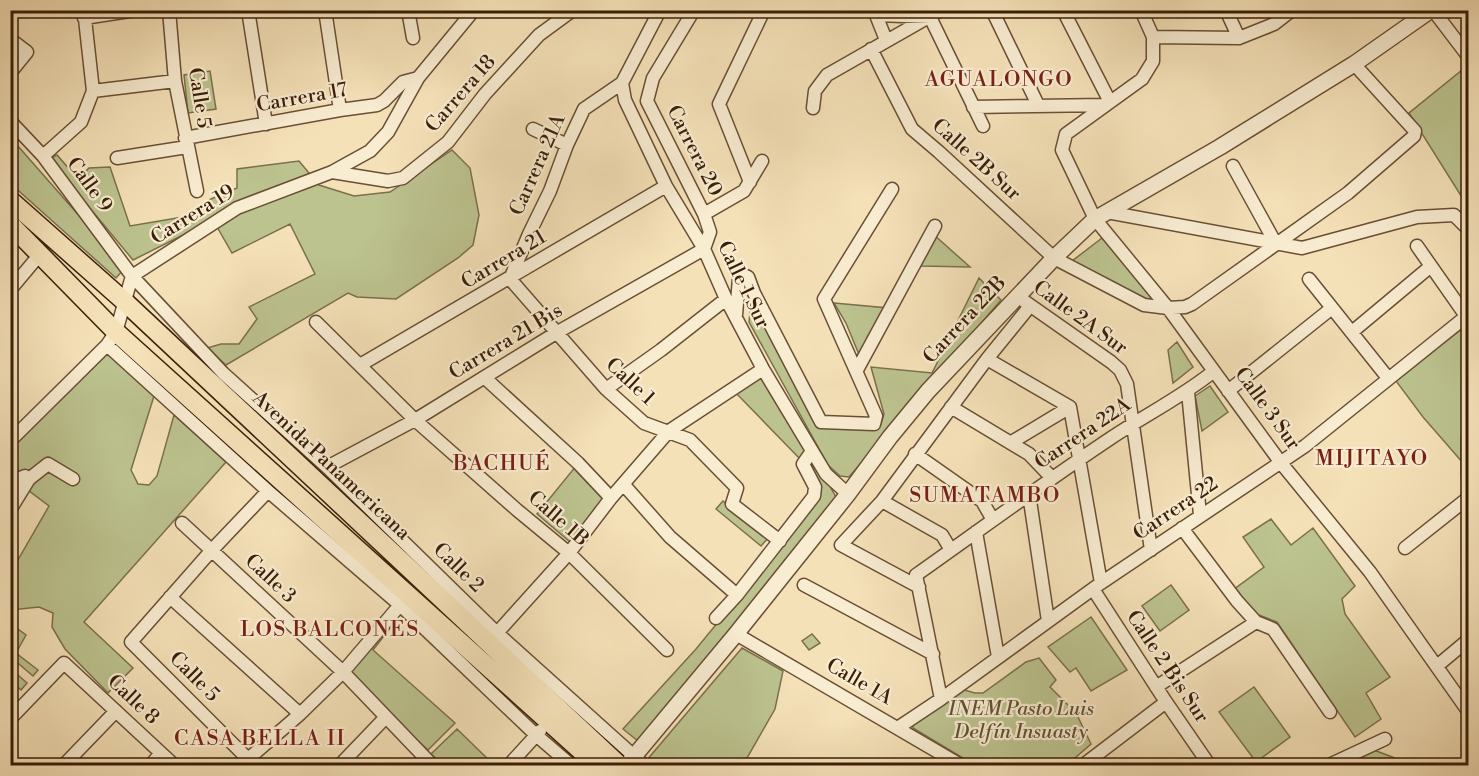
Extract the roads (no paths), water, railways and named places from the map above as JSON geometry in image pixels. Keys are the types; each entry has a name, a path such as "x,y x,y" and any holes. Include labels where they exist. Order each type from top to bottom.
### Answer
{"main road":[{"name":"Avenida Panamericana","path":"10,200 124,301 627,762"},
{"path":"10,224 41,253 112,339 598,765"}],"street":[{"path":"43,156 81,122 93,91 84,14 136,10"},
{"name":"Calle 5","path":"169,10 175,81 196,191"},
{"path":"248,10 266,124"},
{"path":"325,10 340,110"},
{"path":"408,10 413,38"},
{"name":"Carrera 17","path":"332,172 380,143 418,78 474,10"},
{"name":"Carrera 18","path":"332,172 388,181 403,178 448,142 486,94 539,35 573,10"},
{"path":"622,83 660,10"},
{"name":"Carrera 20","path":"694,10 653,78 647,101 705,214 710,232 704,249"},
{"path":"750,182 719,104 764,10"},
{"path":"992,10 1038,105"},
{"path":"1063,10 1108,104"},
{"path":"973,107 1108,104 1142,80 1153,61 1153,37 1141,10"},
{"path":"1226,10 1239,38"},
{"path":"1153,37 1239,38 1274,24 1292,10"},
{"path":"886,40 875,13 938,12"},
{"path":"813,108 815,91 827,75 938,12"},
{"path":"938,12 982,126"},
{"path":"1425,13 1468,56"},
{"name":"Carrera 22B","path":"627,762 736,634 928,391 1054,258 1101,215 1220,147 1354,64 1425,13"},
{"path":"10,39 27,52 10,73"},
{"name":"Calle 2B Sur","path":"871,49 912,129 1054,258 1144,305 1168,308"},
{"path":"1168,308 1185,307 1192,304 1348,193 1414,136 1415,131 1354,64"},
{"name":"Carrera 17","path":"186,142 266,124 377,105 404,82 418,78"},
{"path":"93,91 175,81"},
{"name":"Carrera 21A","path":"510,279 584,109 622,83"},
{"name":"Calle 1 Sur","path":"622,83 625,100 666,186 704,249 726,299 763,369 826,474 848,494"},
{"name":"Calle 3 Sur","path":"1108,104 1066,134 1062,150 1101,215 1228,391 1281,463 1370,572 1468,711"},
{"name":"Calle 9","path":"10,121 43,156 132,276"},
{"path":"533,129 567,145"},
{"path":"117,158 186,142"},
{"path":"705,214 744,191 762,161"},
{"path":"1233,166 1276,244"},
{"name":"Carrera 19","path":"132,276 237,208 332,172"},
{"name":"Carrera 21","path":"360,365 666,186"},
{"path":"736,315 739,278 746,276 821,422 874,424 876,416 824,299 892,189"},
{"path":"1101,215 1302,248 1313,247 1417,218 1454,215 1468,229"},
{"path":"857,370 935,226"},
{"path":"1417,246 1467,316"},
{"name":"Carrera 21 Bis","path":"327,467 415,420 556,333 704,249"},
{"path":"10,290 41,253"},
{"path":"1352,332 1431,266"},
{"path":"10,441 112,339 132,276"},
{"name":"Calle 2","path":"132,276 223,373 327,467 627,762 645,765"},
{"name":"Calle 1","path":"510,279 606,389 644,423 690,440 737,488 732,504 780,541"},
{"path":"1309,279 1388,378"},
{"name":"Calle 2A Sur","path":"1016,296 1120,370 1127,384 1151,550"},
{"path":"606,389 661,350 726,299"},
{"path":"941,699 917,581 841,545 882,501 987,359 1030,306"},
{"path":"1228,391 1332,308"},
{"name":"Carrera 22","path":"899,727 1097,586 1305,446 1467,316"},
{"name":"Calle 1B","path":"316,322 415,420 569,553 667,650"},
{"path":"112,339 268,491 400,605 536,735 572,765"},
{"path":"987,359 1070,407 1010,443"},
{"path":"497,633 569,553 669,431 763,369"},
{"name":"Carrera 22A","path":"917,581 951,550 1029,494 1132,423 1188,392 1215,371"},
{"path":"485,378 578,463 612,498"},
{"path":"1188,392 1200,515"},
{"path":"951,407 1029,454 1052,478"},
{"name":"Calle 2 Bis Sur","path":"1070,407 1097,586 1156,687 1210,765"},
{"path":"1468,436 1468,477"},
{"path":"716,618 737,595 814,496 815,487 803,464 812,451"},
{"path":"915,454 982,501 993,520"},
{"path":"10,510 29,479 48,464 73,479"},
{"path":"10,482 26,476 29,479"},
{"path":"624,485 670,537 737,595"},
{"path":"268,491 170,597 300,714"},
{"path":"1029,494 1048,621"},
{"path":"1405,548 1468,498"},
{"path":"882,501 942,535 951,550"},
{"name":"Calle 3","path":"182,523 343,672 385,718 433,765"},
{"path":"1182,528 1237,601 1256,622 1273,629 1330,712"},
{"path":"976,532 998,657"},
{"path":"804,585 933,654"},
{"name":"Calle 5","path":"170,597 131,642 247,763"},
{"path":"247,763 343,672 400,605"},
{"path":"1156,687 1256,622"},
{"name":"Calle 1A","path":"736,634 962,765"},
{"path":"1437,666 1468,640"},
{"name":"Calle 8","path":"10,719 64,663 175,765"},
{"path":"1082,765 1166,702"},
{"path":"63,765 116,711"},
{"path":"339,765 385,718"},
{"path":"508,765 549,722"},
{"path":"1327,765 1385,739"},
{"path":"150,765 161,753"}],"district":[{"name":"AGUALONGO","path":"999,80"},
{"name":"MIJITAYO","path":"1372,459"},
{"name":"BACHUÉ","path":"502,464"},
{"name":"SUMATAMBO","path":"985,496"},
{"name":"LOS BALCONES","path":"330,630"},
{"name":"CASA BELLA II","path":"260,739"}],"park label":[{"name":"INEM Pasto Luis Delfín Insuasty","path":"1021,720"}]}
